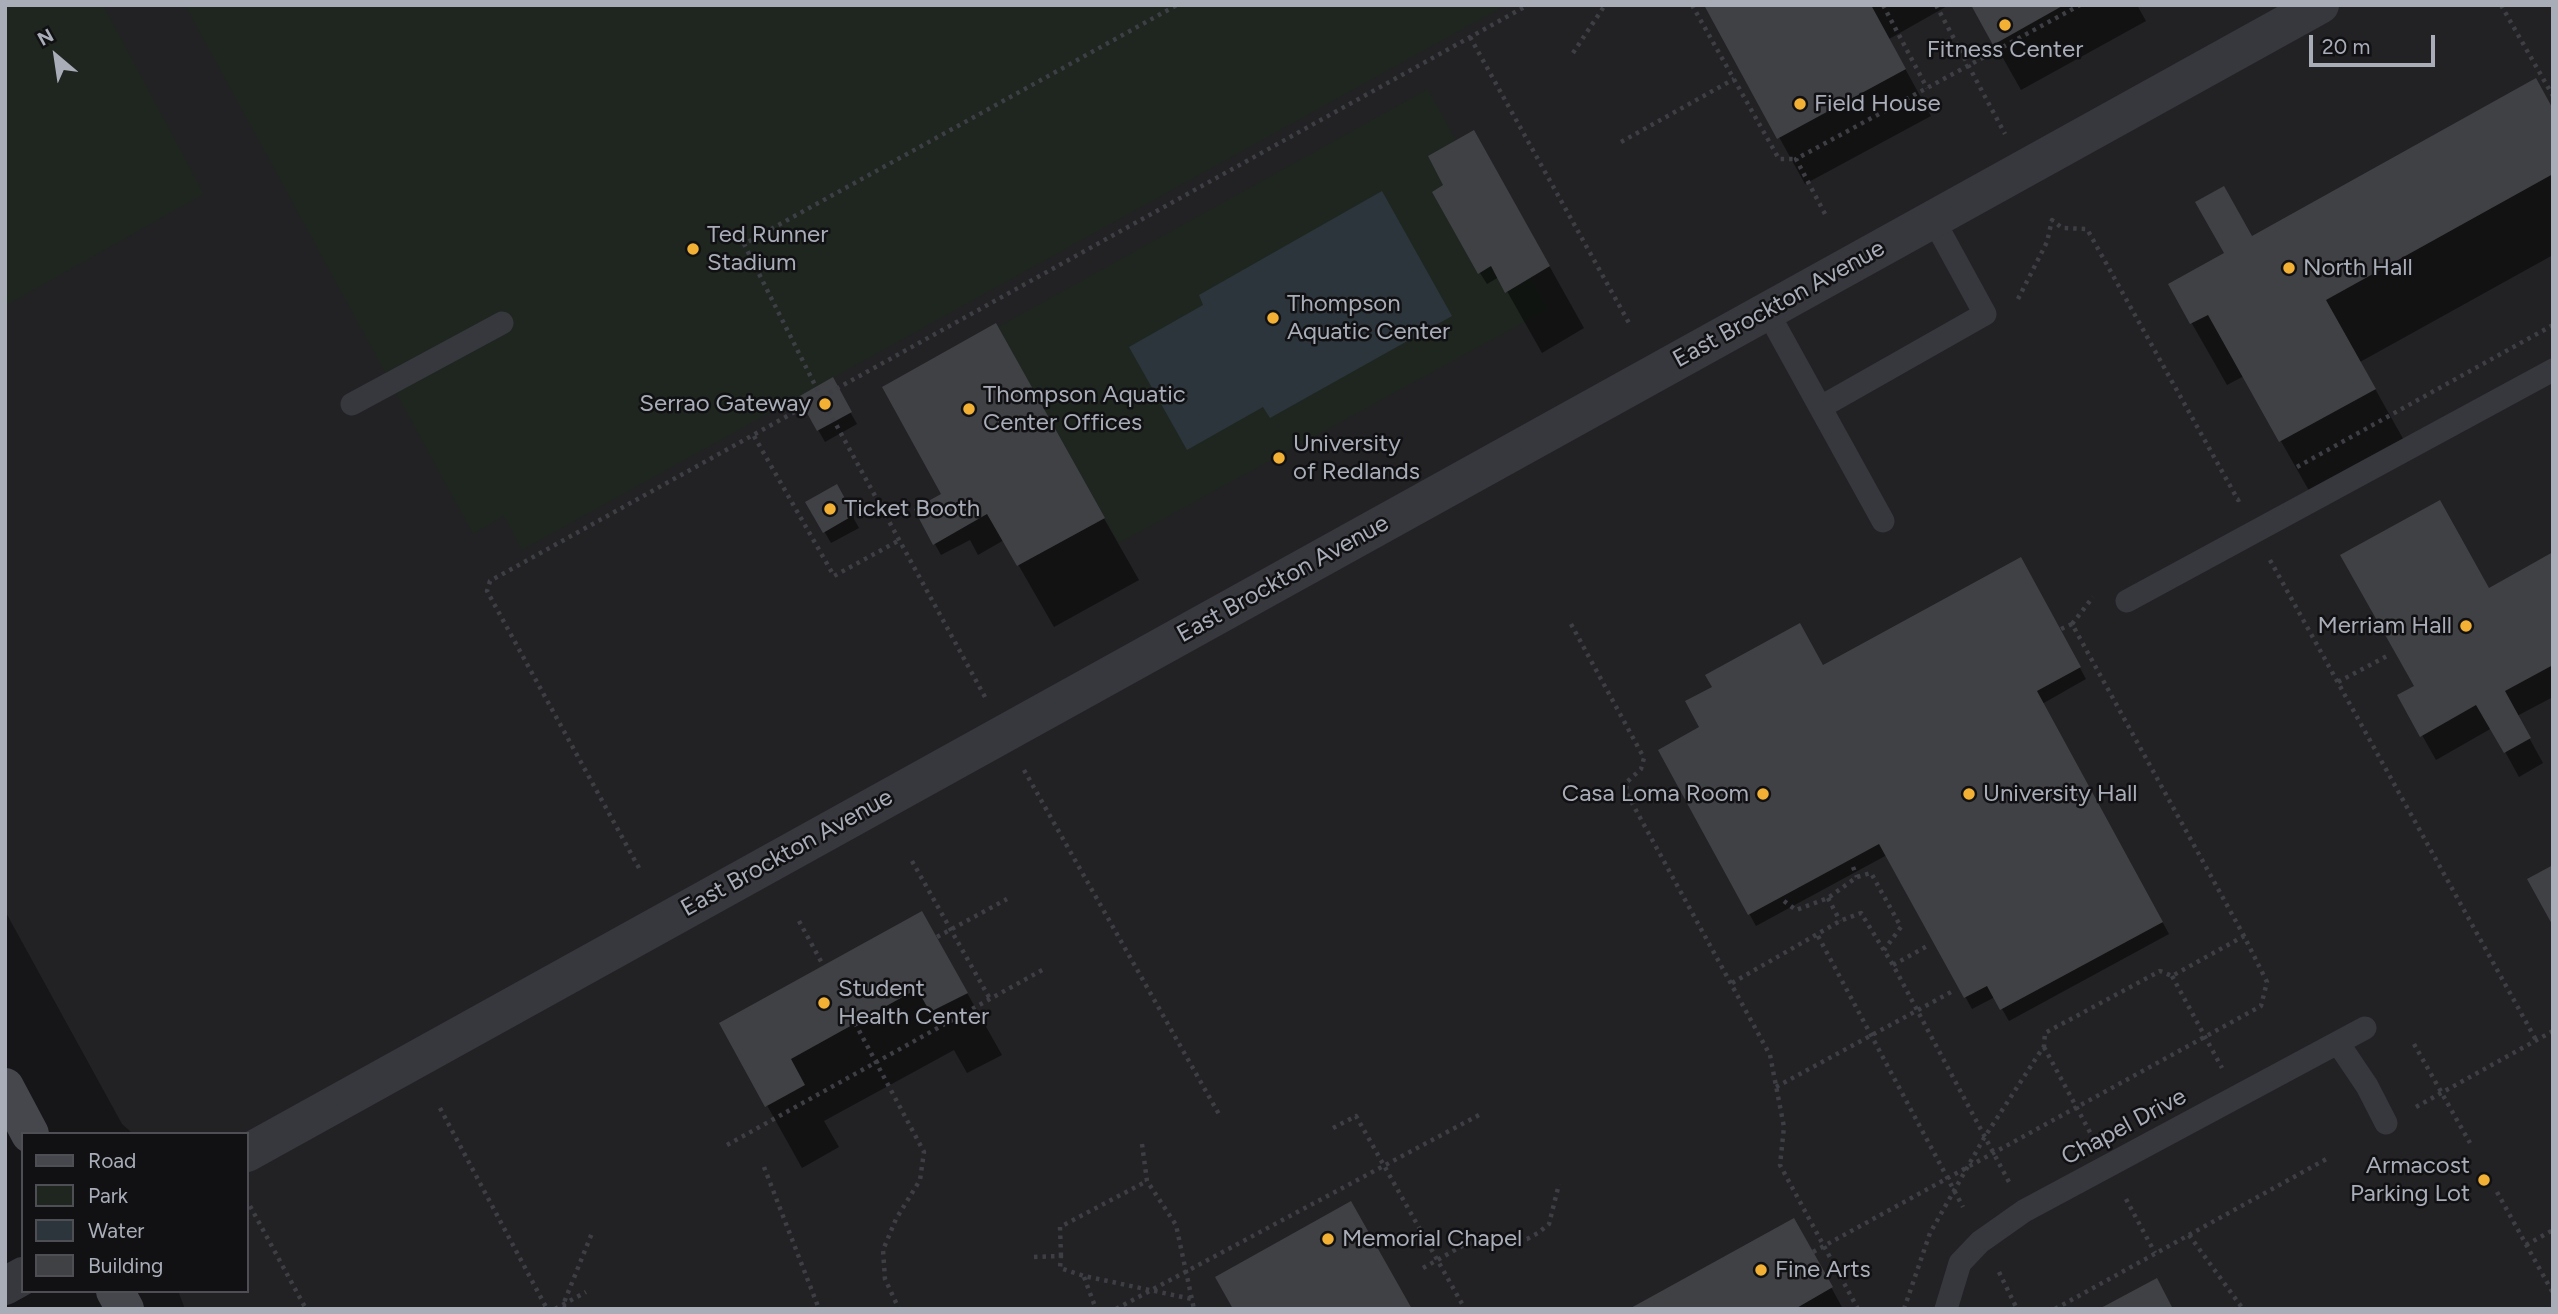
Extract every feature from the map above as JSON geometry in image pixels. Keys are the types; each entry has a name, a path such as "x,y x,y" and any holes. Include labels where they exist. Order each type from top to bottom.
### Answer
{"street":[{"name":"East Brockton Avenue","path":"248,1152 2320,5"},
{"path":"5,1087 29,1132"},
{"path":"5,1286 21,1277"},
{"path":"116,1293 125,1309"}],"lane":[{"path":"1821,407 1985,314 1933,219"},
{"path":"1767,311 1883,521"},
{"path":"352,404 502,323"},
{"path":"2127,601 2553,370"},
{"name":"Chapel Drive","path":"1946,1309 1960,1263 1980,1242 2024,1211 2365,1028"},
{"path":"2338,1043 2367,1086 2386,1123"}],"path":[{"path":"985,696 821,397 744,244 1177,5"},
{"path":"639,868 487,591 490,581 1528,5"},
{"path":"1573,53 1605,5"},
{"path":"1692,5 1779,159 1796,159 2080,5"},
{"path":"1883,5 1927,88"},
{"path":"1936,5 2005,134"},
{"path":"2501,5 2553,96"},
{"path":"1470,37 1629,323"},
{"path":"1621,142 1734,79"},
{"path":"1796,159 1825,214"},
{"path":"2018,299 2047,242 2052,220 2062,228 2087,229 2238,500 2250,493"},
{"path":"2286,473 2553,325"},
{"path":"754,436 834,576 898,541"},
{"path":"2270,559 2536,1040"},
{"path":"1571,624 1644,758 1640,769 1627,782 1626,792 1770,1055 1784,1127 1780,1165 1858,1309"},
{"path":"1813,1252 2261,1006 2267,982 2244,936 2072,624 2061,629"},
{"path":"2338,682 2387,656"},
{"path":"1023,770 1220,1116"},
{"path":"912,861 990,999"},
{"path":"1853,867 1857,877"},
{"path":"1784,901 1796,910 1828,898 1857,877 1871,873 1901,927 1884,950"},
{"path":"1828,898 1840,922"},
{"path":"937,937 1007,899"},
{"path":"1732,983 1840,922 1861,913 1893,965 2024,1211"},
{"path":"799,921 824,965"},
{"path":"1818,936 1964,1207"},
{"path":"2172,976 2244,936"},
{"path":"1893,965 1929,945"},
{"path":"727,1145 1044,969"},
{"path":"1904,1309 1930,1233 1984,1138 2043,1046 2045,1033 2160,971 2172,976 2237,1096"},
{"path":"1775,1087 1953,990"},
{"path":"855,1023 924,1152 920,1180 895,1219 883,1250 885,1279 898,1309"},
{"path":"2409,1111 2553,1031"},
{"path":"2414,1044 2470,1143"},
{"path":"2043,1046 2092,1136"},
{"path":"440,1108 547,1309"},
{"path":"1116,1309 1479,1115"},
{"path":"1333,1128 1356,1116 1465,1309"},
{"path":"1142,1144 1147,1181 1176,1225 1194,1309"},
{"path":"2055,1309 2330,1157"},
{"path":"764,1167 819,1309"},
{"path":"1147,1181 1060,1227 1060,1268 1084,1276 1192,1299"},
{"path":"1423,1268 1464,1245 1484,1240 1527,1239 1538,1233 1549,1224 1559,1184"},
{"path":"2497,1192 2553,1293"},
{"path":"2126,1199 2155,1253"},
{"path":"250,1206 306,1309"},
{"path":"2526,1245 2553,1230"},
{"path":"564,1307 592,1233"},
{"path":"2189,1235 2243,1309"},
{"path":"1034,1257 1061,1256"},
{"path":"1999,1272 2017,1309"},
{"path":"1084,1276 1096,1309"},
{"path":"555,1309 564,1307 586,1292"}],"shaded area":[{"name":"University of Redlands","path":"5,5 2553,5 2553,1309 185,1309 179,1293 248,1293 248,1132 131,1132 122,1124 5,911"}],"green space":[{"path":"5,5 103,5 204,194 5,306"},
{"name":"Ted Runner Stadium","path":"185,5 1506,5 522,550 504,516 473,534"},
{"name":"Thompson Aquatic Center","path":"1428,89 1548,309 1119,543 998,327"}],"water":[{"path":"1382,191 1452,316 1270,418 1263,407 1187,450 1129,347 1203,305 1199,295"}],"building":[{"name":"Field House","path":"1704,5 1871,5 1906,69 1777,139"},
{"name":"Fitness Center","path":"1971,5 2064,5 1993,45"},
{"name":"North Hall","path":"2536,78 2553,109 2553,174 2326,300 2376,389 2279,442 2208,315 2190,324 2168,284 2224,253 2195,202 2224,186 2252,236"},
{"path":"1474,130 1550,266 1505,293 1491,266 1478,274 1432,192 1443,185 1428,156"},
{"path":"996,323 1105,518 1017,566 987,514 933,545 914,509 941,494 882,387"},
{"name":"Serrao Gateway","path":"833,377 852,412 817,431 798,397"},
{"name":"Ticket Booth","path":"837,484 854,515 823,533 805,502"},
{"name":"Merriam Hall","path":"2440,500 2489,588 2553,552 2553,665 2505,691 2531,738 2504,753 2476,705 2420,737 2397,695 2414,686 2340,555"},
{"name":"University Hall","path":"2021,557 2081,667 2037,691 2163,922 2000,1010 1987,986 1964,998 1879,844 1748,915 1658,750 1699,727 1685,701 1712,687 1705,675 1800,623 1823,665"},
{"path":"2553,865 2553,926 2527,879"},
{"name":"Student Health Center","path":"922,911 968,993 930,1012 917,989 791,1059 805,1085 765,1107 719,1023"},
{"name":"Memorial Chapel","path":"1351,1201 1412,1309 1233,1309 1215,1277"},
{"name":"Fine Arts","path":"1794,1218 1833,1287 1795,1309 1629,1309"},
{"path":"2157,1278 2173,1309 2099,1309"}],"place":[{"name":"Fitness Center","path":"2005,25"},
{"name":"Field House","path":"1800,104"},
{"name":"Ted Runner Stadium","path":"693,249"},
{"name":"North Hall","path":"2289,268"},
{"name":"Thompson Aquatic Center","path":"1273,318"},
{"name":"Serrao Gateway","path":"825,404"},
{"name":"Thompson Aquatic Center Offices","path":"969,409"},
{"name":"University of Redlands","path":"1279,458"},
{"name":"Ticket Booth","path":"830,509"},
{"name":"Merriam Hall","path":"2466,626"},
{"name":"Casa Loma Room","path":"1763,794"},
{"name":"University Hall","path":"1969,794"},
{"name":"Student Health Center","path":"824,1003"},
{"name":"Armacost Parking Lot","path":"2484,1180"},
{"name":"Memorial Chapel","path":"1328,1239"},
{"name":"Fine Arts","path":"1761,1270"}]}
